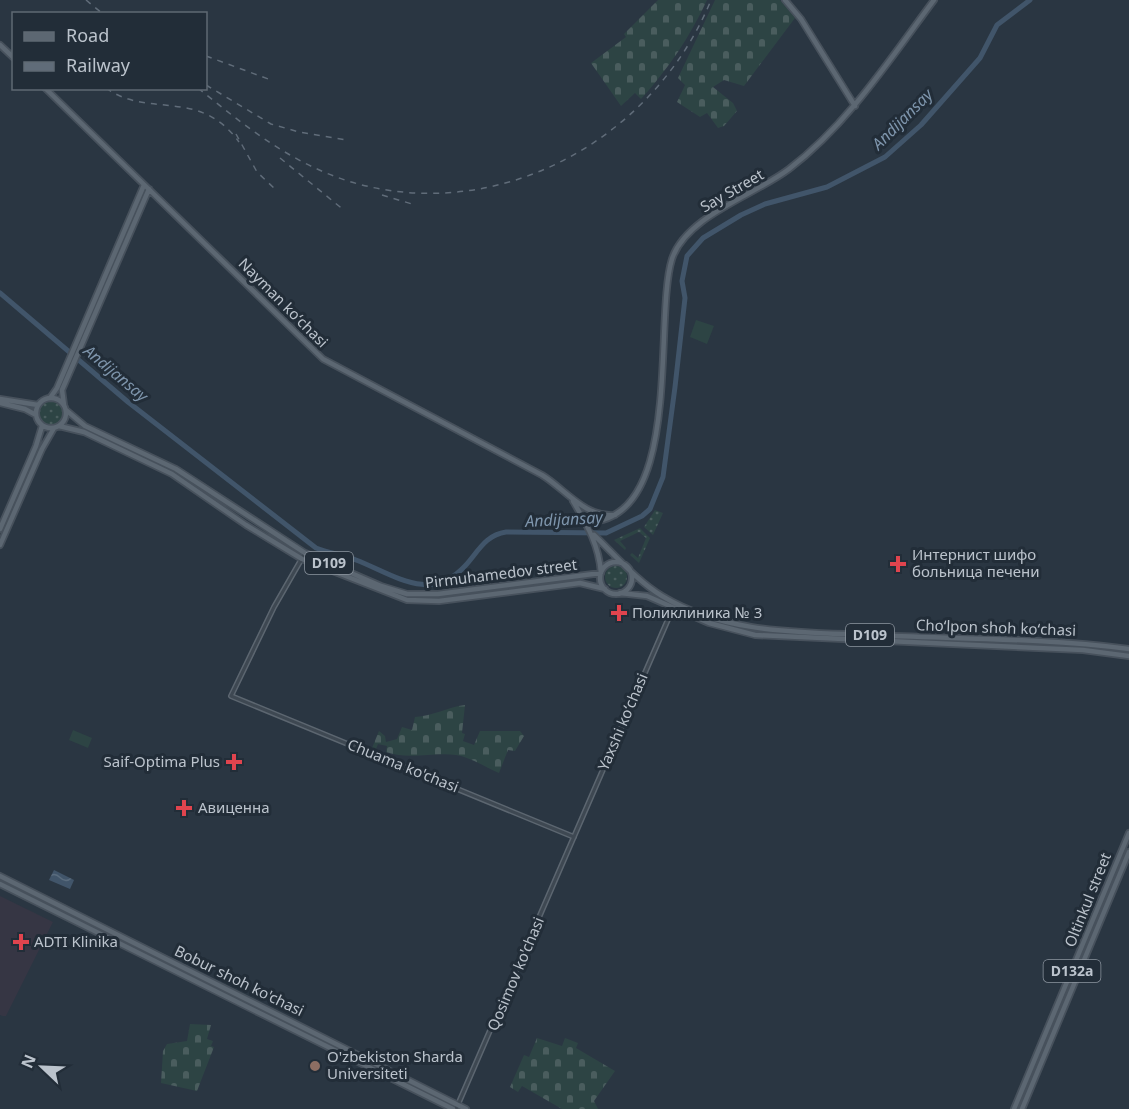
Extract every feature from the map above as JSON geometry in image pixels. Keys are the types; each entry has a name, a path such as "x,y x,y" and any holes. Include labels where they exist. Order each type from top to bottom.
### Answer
{"main road":[{"path":"784,0 801,19 855,106"},
{"name":"Say Street","path":"615,515 635,495 645,473 654,438 663,384 669,275 676,249 689,233 711,216 771,182 791,167 855,106 934,0"},
{"path":"0,45 12,56"},
{"name":"Nayman koʻchasi","path":"47,90 323,359 537,472 572,500"},
{"path":"0,545 46,441 65,419 62,395 75,351 146,187"},
{"path":"0,401 38,405 50,398 70,366"},
{"name":"D109","path":"50,398 58,400 86,426 176,469 305,553"},
{"path":"0,401 36,415 42,426 36,446 0,529"},
{"path":"36,415 38,405"},
{"name":"D109","path":"42,426 84,432 172,474 246,525 302,559 380,591 420,602 580,583 620,593"},
{"path":"572,500 598,513 615,515"},
{"path":"572,500 592,533 600,556 601,581 605,589"},
{"path":"585,522 597,522 615,515"},
{"name":"Choʻlpon shoh koʻchasi","path":"592,533 661,596 728,623 757,629 1085,644 1129,649"},
{"name":"Pirmuhamedov street","path":"305,553 381,586 418,596 601,573"},
{"name":"D109","path":"601,573 612,562 627,566"},
{"path":"620,593 631,582 627,566"},
{"name":"Choʻlpon shoh koʻchasi","path":"620,593 647,596 717,626 754,635 1083,650 1129,656"},
{"path":"859,635 859,641"},
{"name":"Oltinkul street","path":"1014,1109 1129,832"},
{"name":"Oltinkul street","path":"1022,1109 1129,852"},
{"name":"Bobur shoh ko'chasi","path":"0,876 455,1108 466,1109"},
{"path":"0,884 455,1108"},
{"path":"110,938 113,932"},
{"path":"141,954 144,948"},
{"path":"1072,970 1078,973"}],"street":[{"path":"302,559 305,553"},
{"name":"Chuama ko'chasi","path":"302,559 274,607 231,696 574,837"},
{"name":"Yaxshi koʻchasi","path":"574,837 673,608"},
{"name":"Qosimov ko'chasi","path":"455,1108 574,837"}],"shaded area":[{"name":"ADTI Klinika","path":"0,896 53,922 6,1016 0,1015"}],"green space":[{"path":"658,0 707,0 686,40 660,76 641,99 635,93 621,106 591,63 626,37 624,34"},
{"path":"715,0 780,0 795,18 744,86 724,80 713,87 733,103 737,111 724,126 718,128 707,113 700,117 677,102 685,85 678,78"},
{"path":"696,320 714,326 707,344 690,337"},
{"path":"50,400 59,404 63,413 59,422 50,426 41,422 37,413 41,404"},
{"path":"655,510 663,513 653,535 644,527"},
{"path":"640,528 650,538 639,563 630,555 632,553 638,558 646,538 639,532 620,541 626,548 625,550 614,540"},
{"path":"616,566 626,573 627,577 620,587 616,588 606,581 605,577 612,567"},
{"path":"465,705 463,741 474,745 480,731 520,731 524,736 515,751 508,750 499,773 456,755 412,756 386,752 387,746 378,744 376,749 372,748 379,731 385,736 386,742 397,739 402,727 412,730 415,717"},
{"path":"73,730 92,738 88,748 69,740"},
{"path":"190,1024 211,1025 207,1039 213,1041 211,1046 214,1047 197,1091 161,1083 163,1051 167,1044 187,1041"},
{"path":"537,1038 562,1046 565,1038 578,1043 576,1048 615,1071 594,1101 598,1109 562,1109 522,1086 518,1092 510,1087 524,1055 529,1057"}],"water":[{"path":"54,870 74,880 70,889 49,880"}],"waterway":[{"name":"Andijansay","path":"0,293 128,402 316,548 356,560 411,582 438,583 452,577 465,566 487,540 499,534 506,532 606,533 642,516 650,509 663,477 685,298 682,281 687,256 703,238 741,215 765,204 827,187 885,157 921,125 980,58 997,25 1030,0"}],"railway":[{"path":"86,0 101,12"},
{"path":"200,90 268,142 306,164 327,173 348,181 404,192 459,192 513,181 564,160 610,131 651,94 685,50 711,0"},
{"path":"207,56 271,80"},
{"path":"207,86 271,124 299,132 347,140"},
{"path":"110,90 139,102 191,109 207,115 224,125 239,142"},
{"path":"236,134 257,172 276,190"},
{"path":"280,158 345,211"},
{"path":"382,195 412,204"}],"place":[{"name":"Интернист шифо больница печени","path":"898,564"},
{"name":"Поликлиника № 3","path":"619,613"},
{"name":"Saif-Optima Plus","path":"234,762"},
{"name":"Авиценна","path":"184,808"},
{"name":"ADTI Klinika","path":"21,942"},
{"name":"O'zbekiston Sharda Universiteti","path":"315,1066"}]}
